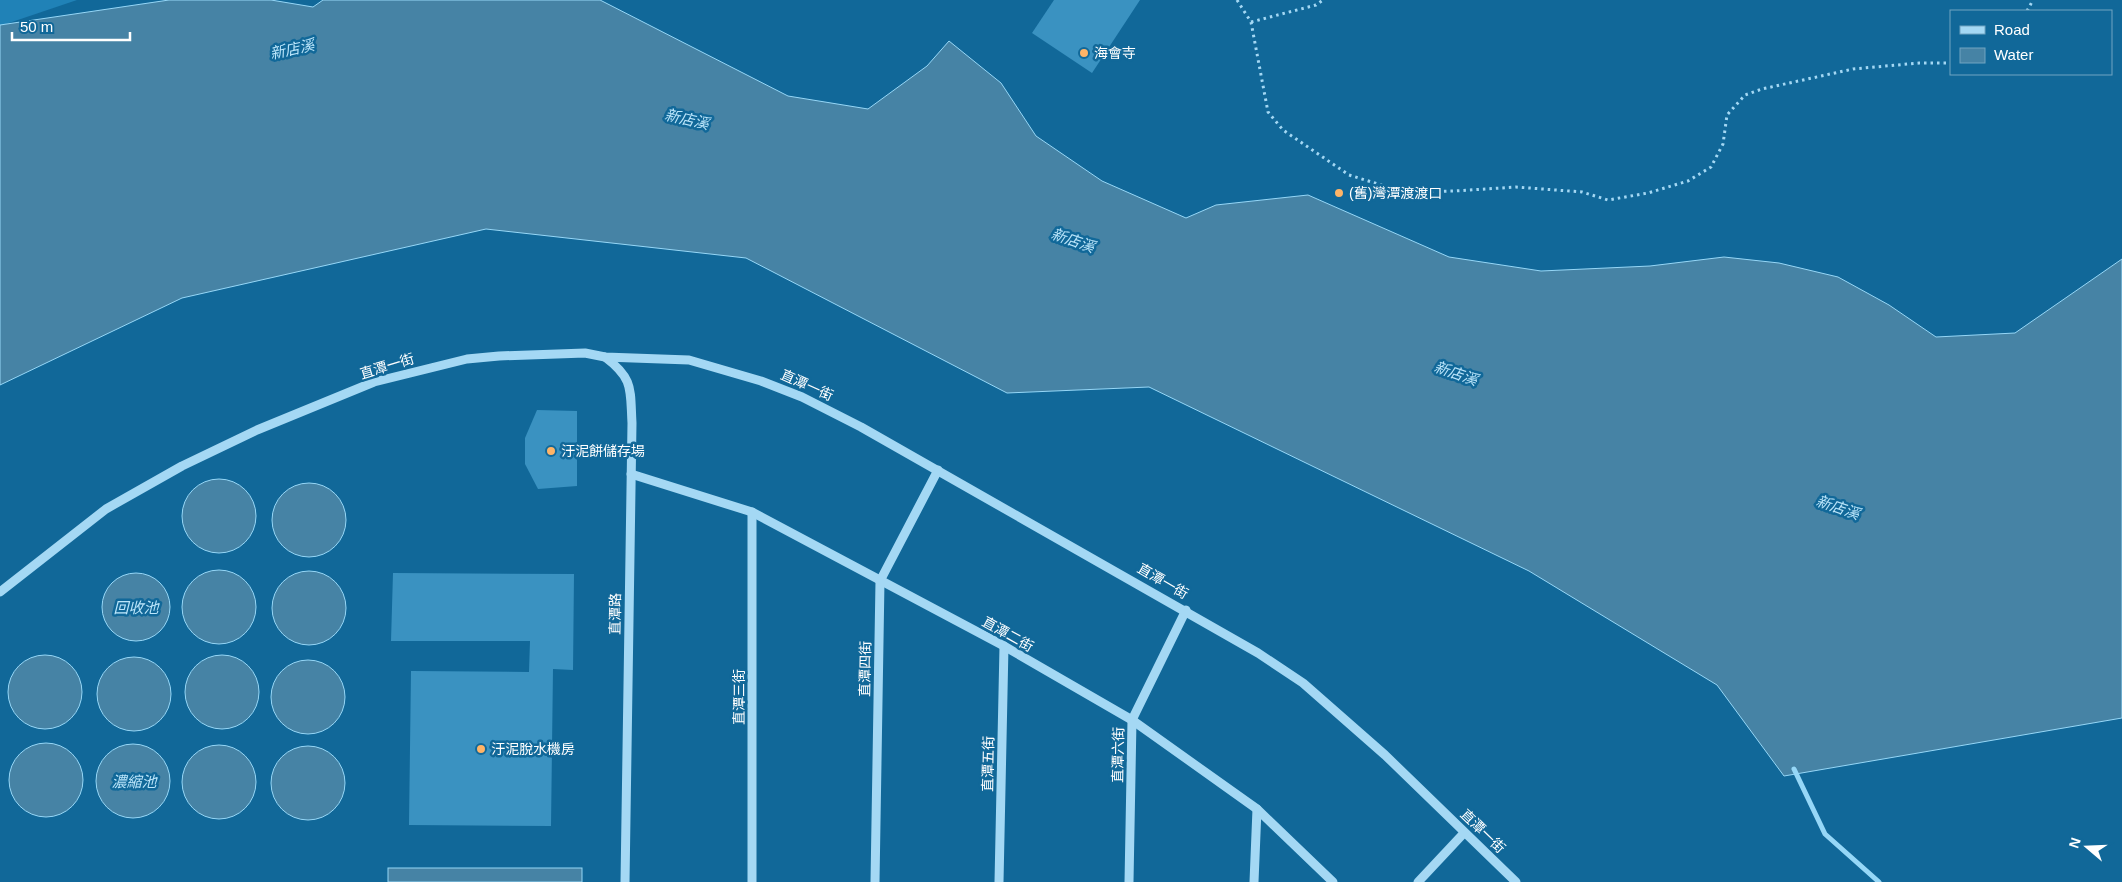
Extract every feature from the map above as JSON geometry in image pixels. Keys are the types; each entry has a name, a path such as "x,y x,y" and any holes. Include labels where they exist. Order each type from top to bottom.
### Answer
{"street":[{"name":"直潭一街","path":"0,592 106,510 182,466 257,430 374,382 467,359 585,353 605,357 689,360 761,380 802,396 862,427 1186,610 1258,653 1303,683 1385,755 1516,882"},
{"name":"直潭路","path":"605,357 622,370 630,387 632,423 624,882"},
{"name":"直潭四街","path":"876,882 880,581 938,470"},
{"name":"直潭二街","path":"631,474 752,512 1004,646 1132,720 1257,809 1333,882"},
{"name":"直潭三街","path":"752,512 752,882"},
{"name":"直潭六街","path":"1129,882 1132,720 1186,610"},
{"name":"直潭五街","path":"999,882 1004,646"},
{"path":"1254,882 1257,809"},
{"path":"1418,882 1464,833"}],"path":[{"path":"1236,0 1252,22 1268,112 1283,130 1350,175 1404,192 1516,187 1582,192 1608,200 1648,193 1688,181 1711,167 1722,144 1727,115 1745,95 1762,89 1853,69 1919,63 1950,64"},
{"path":"1252,22 1316,5 1323,0"}],"shaded area":[{"path":"0,0 77,0 0,26"}],"water":[{"name":"新店溪","path":"169,0 271,0 313,7 323,0 600,0 788,96 868,109 927,66 949,41 1001,83 1036,136 1102,181 1186,218 1216,205 1308,195 1449,257 1541,271 1650,266 1724,257 1779,263 1838,277 1889,305 1936,337 2015,333 2122,259 2122,718 1784,776 1717,685 1529,571 1149,387 1007,393 746,258 486,229 182,298 0,385 0,25"},
{"path":"219,479 233,482 245,490 253,502 256,516 253,530 245,542 233,550 219,553 205,550 193,542 185,530 182,516 185,502 193,490 205,482"},
{"path":"309,483 323,486 335,494 343,506 346,520 343,534 335,546 323,554 309,557 295,554 283,546 275,534 272,520 275,506 283,494 295,486"},
{"path":"219,570 233,573 245,581 253,593 256,607 253,621 245,633 233,641 219,644 205,641 193,633 185,621 182,607 185,593 193,581 205,573"},
{"path":"309,571 323,574 335,582 343,594 346,608 343,622 335,634 323,642 309,645 295,642 283,634 275,622 272,608 275,594 283,582 295,574"},
{"name":"回收池","path":"136,573 149,576 160,583 167,594 170,607 167,620 160,631 149,638 136,641 123,638 112,631 105,620 102,607 105,594 112,583 123,576"},
{"path":"45,655 59,658 71,666 79,678 82,692 79,706 71,718 59,726 45,729 31,726 19,718 11,706 8,692 11,678 19,666 31,658"},
{"path":"222,655 236,658 248,666 256,678 259,692 256,706 248,718 236,726 222,729 208,726 196,718 188,706 185,692 188,678 196,666 208,658"},
{"name":"濃縮池","path":"134,657 148,660 160,668 168,680 171,694 168,708 160,720 148,728 134,731 120,728 108,720 100,708 97,694 100,680 108,668 120,660"},
{"path":"308,660 322,663 334,671 342,683 345,697 342,711 334,723 322,731 308,734 294,731 282,723 274,711 271,697 274,683 282,671 294,663"},
{"name":"濃縮池","path":"46,743 60,746 72,754 80,766 83,780 80,794 72,806 60,814 46,817 32,814 20,806 12,794 9,780 12,766 20,754 32,746"},
{"name":"濃縮池","path":"133,744 147,747 159,755 167,767 170,781 167,795 159,807 147,815 133,818 119,815 107,807 99,795 96,781 99,767 107,755 119,747"},
{"name":"濃縮池","path":"219,745 233,748 245,756 253,768 256,782 253,796 245,808 233,816 219,819 205,816 193,808 185,796 182,782 185,768 193,756 205,748"},
{"path":"308,746 322,749 334,757 342,769 345,783 342,797 334,809 322,817 308,820 294,817 282,809 274,797 271,783 274,769 282,757 294,749"},
{"path":"388,868 582,868 582,882 388,882"}],"building":[{"name":"海會寺","path":"1054,0 1140,0 1092,73 1032,33"},
{"name":"汙泥餅儲存場","path":"537,410 577,411 577,486 538,489 525,464 525,438"},
{"name":"汙泥脫水機房","path":"393,573 574,574 573,670 553,669 551,826 409,825 411,671 529,672 530,641 391,641"}],"waterway":[{"path":"1794,769 1825,834 1879,882"}],"place":[{"name":"海會寺","path":"1084,53"},
{"name":"(舊)灣潭渡渡口","path":"1339,193"},
{"name":"汙泥餅儲存場","path":"551,451"},
{"name":"汙泥脫水機房","path":"481,749"}]}
